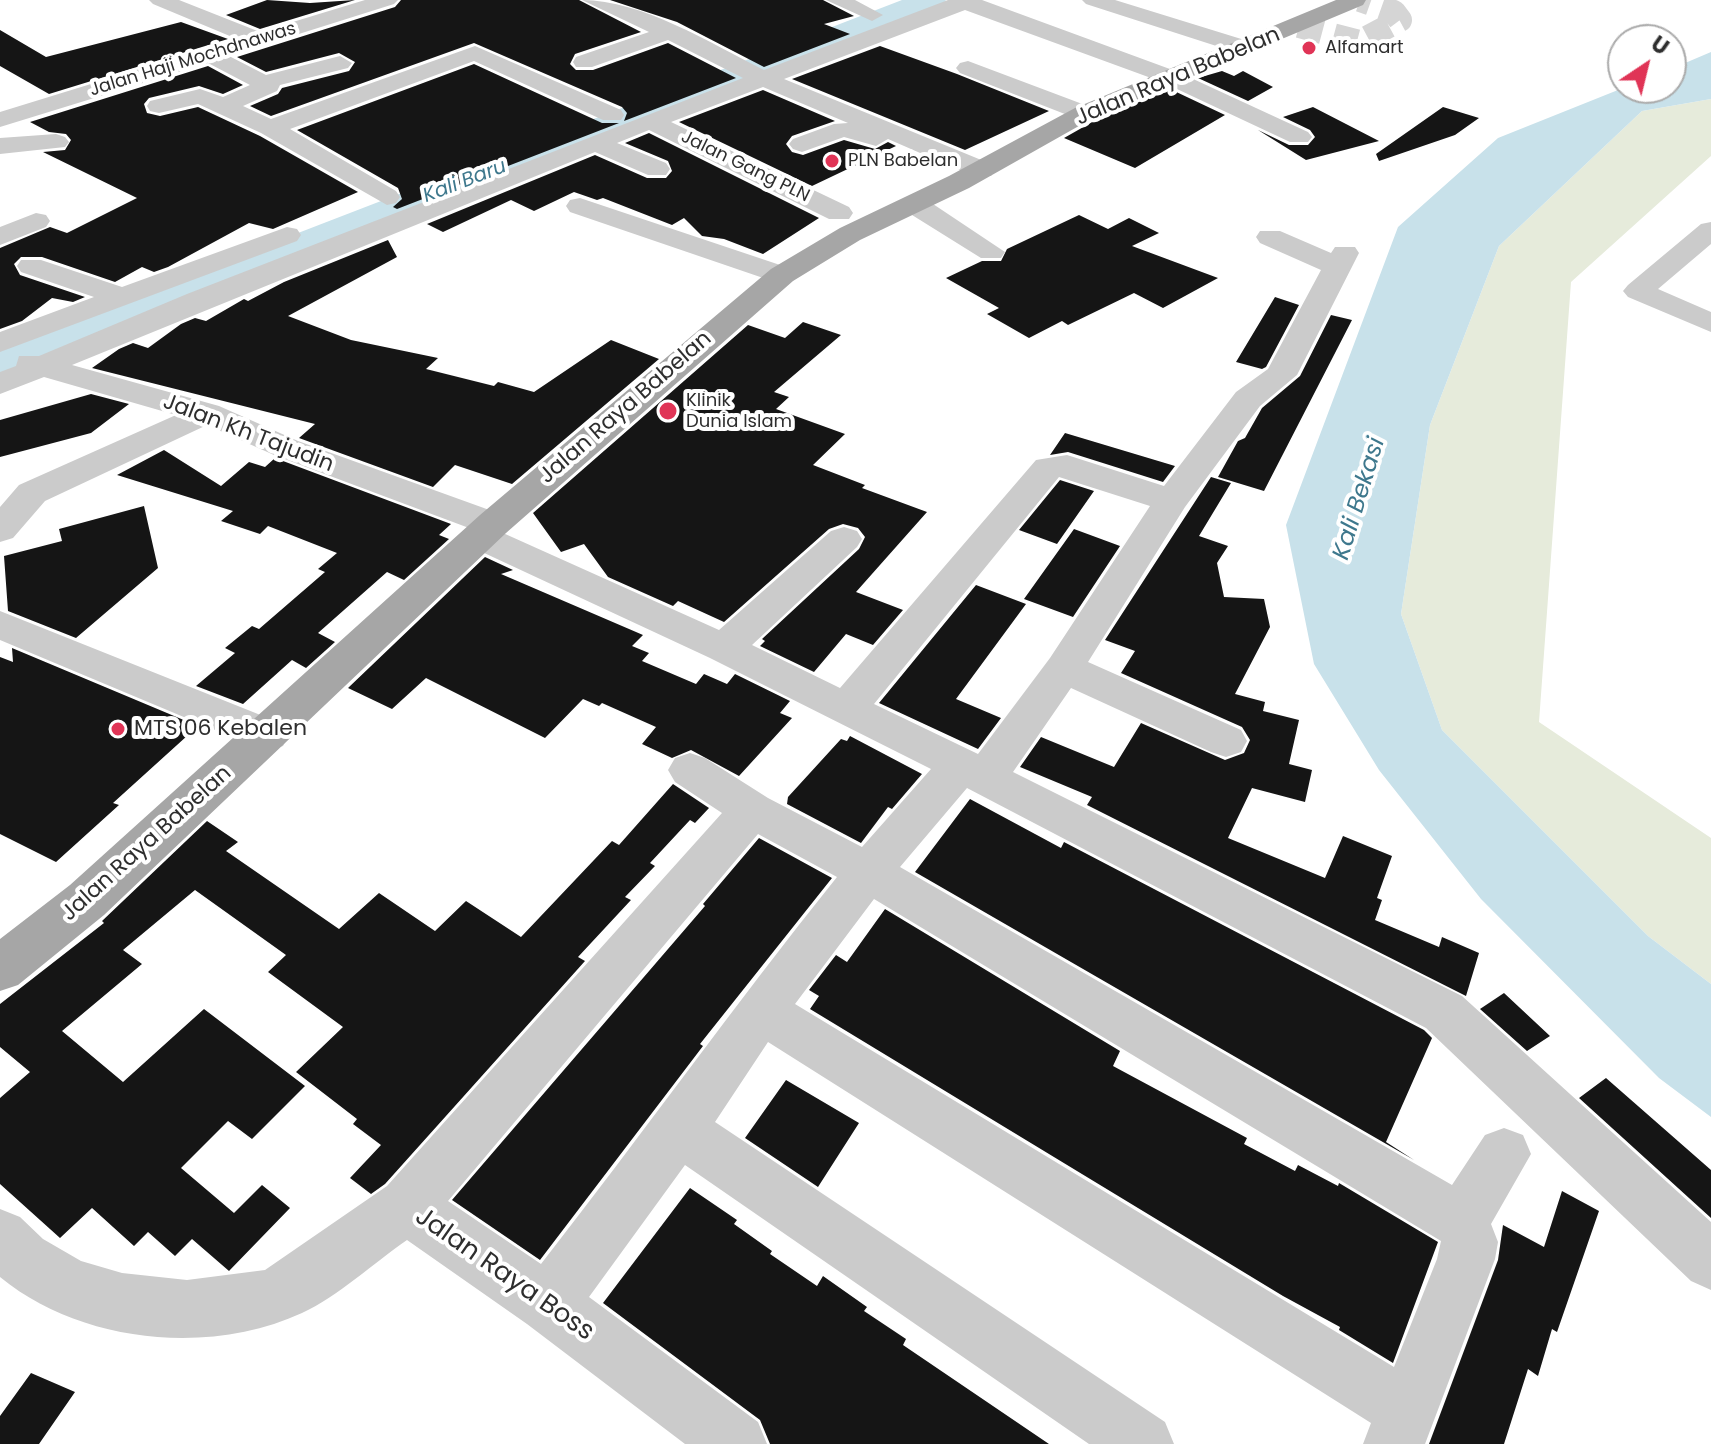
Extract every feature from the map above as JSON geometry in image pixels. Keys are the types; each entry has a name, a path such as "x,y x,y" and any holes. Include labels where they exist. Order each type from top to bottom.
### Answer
{"main road":[{"name":"Jalan Raya Babelan","path":"0,969 87,900 486,530 782,275 850,234 971,176 1084,113 1355,0"}],"street":[{"path":"160,0 259,40"},
{"name":"Jalan Haji Mochdnawas","path":"0,120 387,0"},
{"path":"593,0 680,36 749,72 971,176"},
{"path":"837,0 872,15"},
{"path":"1093,0 1243,47"},
{"path":"358,208 612,115 965,1 1170,77 1299,137"},
{"path":"11,361 596,143 650,121 894,5"},
{"path":"584,62 680,36"},
{"path":"636,67 657,59 657,53 680,36"},
{"path":"270,128 475,53 612,115"},
{"path":"208,54 269,86 223,106"},
{"path":"266,82 340,63"},
{"path":"968,68 1084,113"},
{"path":"159,106 200,96 270,128 387,197"},
{"name":"Jalan Gang PLN","path":"650,121 839,213"},
{"path":"802,144 827,133 852,129 890,143 906,156 971,176"},
{"path":"0,146 56,142"},
{"path":"596,143 657,169"},
{"path":"914,204 991,252"},
{"path":"580,206 782,275"},
{"path":"0,237 36,221"},
{"path":"11,361 122,297 313,225"},
{"path":"1711,230 1638,291 1711,323"},
{"path":"548,1303 679,1129 761,1010 868,872 973,771 1064,668 1171,501 1245,403 1281,375 1342,260 1270,237"},
{"path":"1679,258 1711,272"},
{"path":"31,266 122,297"},
{"name":"Jalan Kh Tajudin","path":"11,361 207,413 486,530 973,771 1444,1012 1711,1261"},
{"path":"0,530 32,493 207,413"},
{"path":"846,709 1048,468 1067,466 1171,501"},
{"path":"724,648 844,539"},
{"path":"0,625 268,735"},
{"path":"1064,668 1226,741"},
{"path":"690,770 752,810 868,872 1461,1221 1470,1242 1466,1259 1400,1426 761,1010"},
{"path":"407,1206 752,810"},
{"path":"679,1129 1143,1444"},
{"path":"1461,1221 1504,1154"},
{"name":"Jalan Raya Boss","path":"0,1237 23,1259 69,1287 122,1302 187,1309 258,1302 285,1291 407,1206 548,1303 736,1444"}],"green space":[{"path":"1711,99 1711,156 1571,282 1539,722 1711,838 1711,984 1648,936 1442,730 1401,614 1430,425 1499,246 1642,111"}],"water":[{"path":"1711,52 1711,99 1687,103 1687,62"},
{"name":"Kali Bekasi","path":"1607,94 1607,104 1682,104 1642,111 1499,246 1430,425 1401,614 1442,730 1648,936 1711,984 1711,1117 1659,1078 1481,899 1379,770 1314,664 1286,525 1398,227 1498,138"}],"building":[{"path":"267,0 310,3 355,0 260,29 226,15"},
{"path":"401,0 579,0 641,32 575,54 570,64 576,70 593,70 668,43 736,78 624,121 627,113 622,107 474,43 271,116 250,106 278,94 282,88 349,71 355,62 339,53 266,72 237,57 395,7"},
{"path":"610,0 823,0 854,16 824,24 850,34 764,67 677,22"},
{"path":"181,22 228,39 49,94 0,66 0,30 46,57"},
{"path":"880,46 1049,111 965,150 792,79"},
{"path":"474,64 602,123 619,123 397,209 393,207 402,199 398,188 297,130"},
{"path":"208,66 243,85 223,94 199,86 149,98 144,104 147,113 160,116 198,107 260,136 358,192 273,229 249,223 168,267 154,272 142,267 115,282 42,257 21,257 14,264 20,275 85,297 73,302 52,298 22,321 0,329 0,248 50,227 67,233 137,198 43,152 65,150 71,140 66,134 49,132 30,122"},
{"path":"1222,71 1234,76 1243,71 1273,87 1248,101 1198,78"},
{"path":"1170,89 1225,115 1135,168 1064,138 1094,121"},
{"path":"763,90 835,121 792,136 786,144 792,152 803,155 844,140 875,149 888,142 896,146 812,186 679,122"},
{"path":"1313,107 1379,141 1306,160 1258,130 1289,145 1308,145 1315,137 1310,130 1283,117"},
{"path":"1443,107 1479,118 1455,135 1379,161 1376,154"},
{"path":"649,133 819,218 763,254 724,239 702,236 684,218 672,225 603,198 597,200 574,192 534,211 511,200 443,232 427,224 595,155 647,178 666,178 672,171 668,161 625,143"},
{"path":"1079,215 1108,229 1129,218 1159,233 1132,246 1218,278 1163,308 1134,293 1068,325 1062,321 1029,338 987,314 999,308 946,278 982,261 1001,261 1007,249"},
{"path":"388,240 397,257 288,316 351,340 438,358 426,369 494,386 498,382 534,392 611,340 659,359 512,484 455,465 433,487 299,438 315,424 92,368 119,349 133,343 148,348 181,324 195,318 206,321 244,299 248,301 284,282"},
{"path":"1275,297 1299,305 1266,367 1262,369 1236,362"},
{"path":"1331,315 1352,320 1264,491 1218,477 1238,441 1245,438 1262,408 1300,376"},
{"path":"803,322 841,335 774,392 789,397 776,409 845,434 813,465 865,485 862,488 927,512 856,592 903,610 873,645 846,634 814,672 760,646 765,641 762,639 859,549 865,537 858,528 843,524 829,529 724,622 678,601 673,606 608,577 584,544 561,552 533,513 748,325 785,338"},
{"path":"91,394 129,404 91,433 0,457 0,420"},
{"path":"1065,433 1175,466 1163,482 1068,452 1050,455"},
{"path":"164,450 221,486 249,462 265,467 275,458 451,524 439,535 449,539 404,580 387,572 318,633 335,642 306,668 292,660 243,704 196,686 235,653 225,648 252,626 259,629 325,572 318,569 337,553 268,526 260,534 221,521 233,511 117,475"},
{"path":"1211,477 1231,483 1199,536 1228,546 1217,563 1224,597 1264,599 1270,627 1235,694 1265,702 1263,711 1299,720 1289,764 1312,770 1305,802 1252,788 1228,838 1325,878 1343,836 1392,856 1377,898 1382,900 1375,920 1439,947 1442,937 1479,953 1466,996 1087,805 1092,797 1020,767 1041,737 1114,767 1141,723 1225,760 1244,753 1250,740 1242,727 1121,673 1135,651 1105,640"},
{"path":"1060,480 1094,491 1057,544 1019,530"},
{"path":"144,506 158,568 76,638 8,611 4,556 62,541 59,529"},
{"path":"1074,529 1120,546 1073,617 1024,599"},
{"path":"485,557 513,570 501,574 643,635 632,646 649,653 642,661 696,684 704,674 727,684 735,674 790,701 780,713 792,718 739,776 691,750 672,758 642,744 656,727 602,703 599,706 583,699 545,738 426,678 392,709 348,688"},
{"path":"976,585 1026,604 956,699 1001,718 978,749 879,703"},
{"path":"12,648 198,726 113,803 119,805 56,862 0,834 0,657 13,662"},
{"path":"850,736 922,774 892,809 888,807 861,843 787,804 788,797 841,739 847,741"},
{"path":"673,784 709,808 695,823 690,820 650,863 655,866 625,897 631,900 578,957 585,961 385,1184 371,1194 350,1178 381,1145 353,1124 357,1119 296,1072 343,1027 268,972 286,955 195,890 123,950 142,964 62,1031 123,1082 204,1009 305,1086 252,1139 228,1121 181,1168 234,1213 262,1185 290,1208 229,1271 192,1239 175,1256 148,1232 134,1246 92,1208 60,1238 0,1184 0,1098 30,1072 0,1047 0,1004 104,923 102,921 207,821 238,842 226,851 339,929 379,893 435,931 466,901 521,937 612,841 619,845"},
{"path":"970,799 1061,848 1064,842 1424,1030 1432,1038 1386,1142 1414,1160 915,872"},
{"path":"759,838 832,878 700,1044 703,1046 540,1260 452,1200 705,906 703,904"},
{"path":"885,909 1120,1051 1113,1066 1247,1138 1244,1144 1295,1171 1298,1165 1338,1186 1339,1183 1438,1242 1393,1363 1339,1330 1340,1327 1283,1296 810,1009 819,996 809,990 836,955 847,962"},
{"path":"1504,993 1550,1036 1527,1051 1480,1009"},
{"path":"1606,1078 1711,1170 1711,1218 1579,1098"},
{"path":"786,1080 859,1123 818,1187 745,1138"},
{"path":"690,1188 737,1220 734,1224 772,1251 770,1254 817,1286 823,1276 867,1307 864,1311 906,1339 903,1345 1049,1444 770,1444 760,1420 603,1303"},
{"path":"1562,1191 1599,1211 1557,1332 1552,1329 1538,1376 1528,1369 1504,1444 1429,1444 1498,1260 1503,1225 1544,1247"},
{"path":"31,1373 75,1392 39,1444 0,1444 0,1416"}],"waterway":[{"name":"Kali Baru","path":"0,364 930,0"}],"tunnel":[{"path":"1299,26 1359,42 1400,20 1394,12 1360,0"}],"place":[{"name":"Alfamart","path":"1309,48"},
{"name":"PLN Babelan","path":"832,161"},
{"name":"Klinik Dunia Islam","path":"668,411"},
{"name":"MTS 06 Kebalen","path":"118,729"}]}
